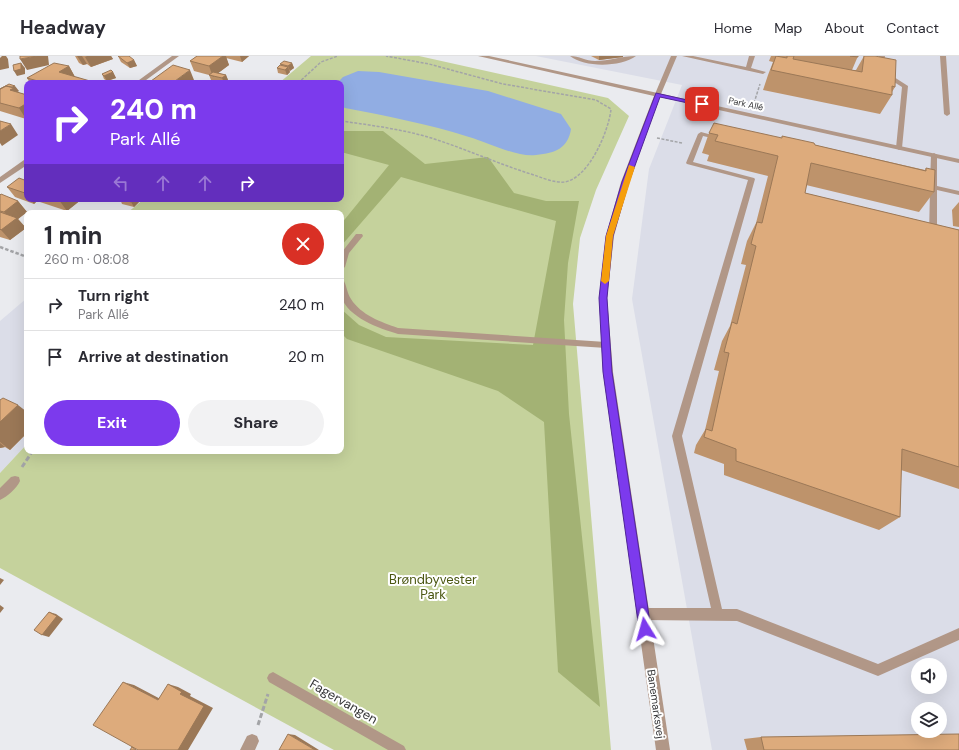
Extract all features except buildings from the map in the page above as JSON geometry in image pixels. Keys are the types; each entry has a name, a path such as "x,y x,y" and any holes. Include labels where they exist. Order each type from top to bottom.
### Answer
{"street":[{"path":"142,80 176,56"},
{"name":"Park Allé","path":"481,56 503,58 959,161"},
{"name":"Banemarksvej","path":"663,750 608,372 603,298 610,236 625,182 674,56"},
{"path":"0,181 24,164"},
{"path":"0,495 14,480"}],"lane":[{"path":"574,56 585,62 594,64 627,59 633,56"},
{"path":"685,56 763,72"},
{"path":"718,63 720,56"},
{"path":"748,69 752,56"},
{"path":"882,56 880,71 905,86 899,148"},
{"path":"943,56 947,114"},
{"path":"718,614 677,436 752,179 689,163 701,134 724,139"},
{"path":"934,155 932,187 932,237 939,238"},
{"path":"919,184 959,194"},
{"path":"344,258 346,252 359,236"},
{"path":"344,293 353,308 373,322 398,331 606,344"},
{"path":"643,614 737,615 878,670 959,634"},
{"name":"Fagervangen","path":"273,678 400,750"}],"path":[{"path":"301,80 309,71 323,61 333,56 338,56"},
{"path":"344,121 400,130 437,140 541,177 564,182 573,179 585,169 599,146 612,116 612,110 606,104 596,100 503,84 429,64 386,56"},
{"path":"751,115 763,72"},
{"path":"644,135 696,147"},
{"path":"0,247 24,256"},
{"path":"250,746 273,678"}],"shaded area":[{"path":"536,56 959,56 959,750 712,750 632,299 649,169 682,85"},
{"path":"24,301 24,447 0,473 0,321"}],"green space":[{"name":"Brøndbyvester Park","path":"311,56 419,56 608,98 629,116 596,190 580,238 573,304 611,750 334,750 0,568 0,473 24,447 24,454 344,454 344,210 131,210 140,202 344,202 344,80 283,80"},
{"path":"344,131 383,131 425,164 488,157 514,193 546,201 579,201 568,263 564,320 569,414 600,707 558,672 544,422 498,391 347,339 344,336 344,312 359,325 386,337 533,345 556,221 401,177 344,243 344,220 389,165 344,153"}],"water":[{"path":"358,71 379,72 488,91 561,114 571,129 567,141 555,151 536,155 520,154 438,128 345,108 344,80 340,80 343,77"}],"slow traffic":[{"path":"605,281 610,236 625,182 631,167"}],"route":[{"path":"645,629 608,372 603,298 610,236 625,182 658,94 702,104"}]}
